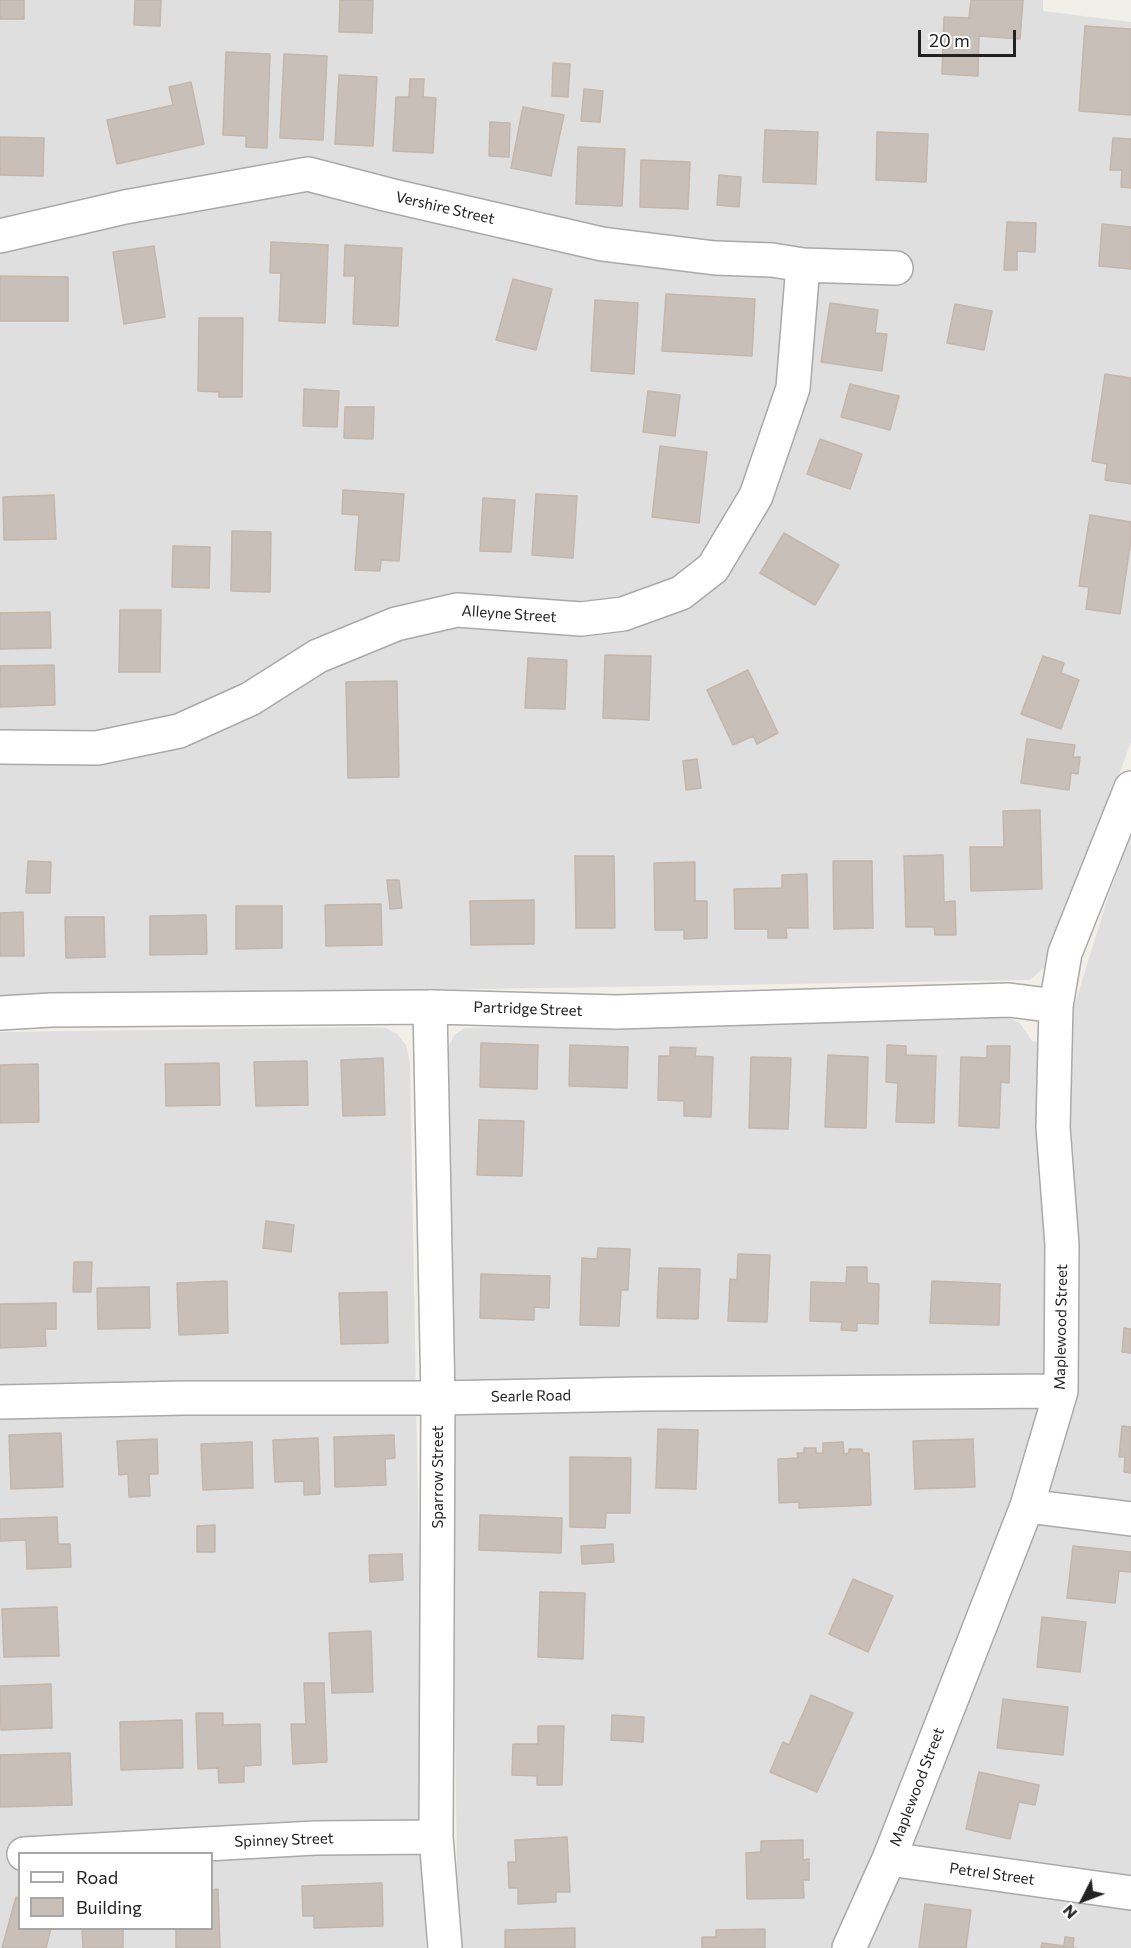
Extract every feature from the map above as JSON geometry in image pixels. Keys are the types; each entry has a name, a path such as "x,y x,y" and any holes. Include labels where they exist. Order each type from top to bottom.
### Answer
{"street":[{"name":"Vershire Street","path":"0,236 125,207 308,174 602,244 715,258 772,260 803,265 896,268"},
{"name":"Alleyne Street","path":"0,747 97,748 179,731 250,699 318,656 396,624 458,610 581,619 623,614 681,593 713,568 756,496 792,388 803,265"},
{"name":"Maplewood Street","path":"849,1948 889,1860 1027,1506 1061,1390 1062,1245 1053,1127 1056,1006 1065,953 1131,788"},
{"name":"Partridge Street","path":"0,1013 51,1010 430,1007 617,1012 1009,1000 1056,1006"},
{"name":"Sparrow Street","path":"430,1007 438,1398 436,1837 446,1948"},
{"name":"Searle Road","path":"0,1402 1061,1390"},
{"path":"1027,1506 1131,1519"},
{"name":"Spinney Street","path":"59,1852 303,1839 436,1837"},
{"name":"Spinney Street","path":"0,1856 18,1854"},
{"name":"Petrel Street","path":"889,1860 1131,1893"}],"shaded area":[{"path":"0,0 1043,0 1043,11 1131,22 1131,742 1049,963 1030,980 0,997"},
{"path":"1131,836 1131,1948 458,1948 446,1052 454,1035 465,1028 1008,1017 1020,1023 1032,1041 1062,1045 1109,894"},
{"path":"386,1028 397,1034 406,1045 410,1063 426,1948 0,1948 0,1032"}],"building":[{"path":"0,0 24,0 24,19 0,19"},
{"path":"135,0 161,0 160,26 134,25"},
{"path":"340,0 373,0 372,33 339,32"},
{"path":"971,0 1023,0 1020,39 979,36 978,76 942,74 944,17 969,18"},
{"path":"1085,26 1131,29 1131,115 1079,111"},
{"path":"226,52 270,54 267,148 246,147 246,136 223,135"},
{"path":"284,54 327,56 323,140 280,138"},
{"path":"553,63 570,64 568,97 552,96"},
{"path":"339,75 377,77 373,146 335,144"},
{"path":"410,79 424,79 423,97 436,98 433,153 393,151 396,97 409,97"},
{"path":"191,82 204,144 117,164 107,120 173,105 169,87"},
{"path":"584,89 603,91 600,122 581,121"},
{"path":"523,107 564,115 551,176 511,168"},
{"path":"490,122 510,123 509,157 489,156"},
{"path":"765,130 818,132 816,184 763,182"},
{"path":"877,132 928,134 926,182 876,180"},
{"path":"0,137 44,138 43,176 0,175"},
{"path":"1113,138 1131,139 1131,188 1121,187 1122,170 1110,170"},
{"path":"578,147 625,149 622,206 576,204"},
{"path":"641,160 690,162 688,209 640,207"},
{"path":"719,175 741,177 739,207 717,205"},
{"path":"1007,222 1036,223 1035,252 1017,251 1017,270 1004,270"},
{"path":"1102,224 1131,227 1131,269 1099,266"},
{"path":"271,242 328,245 325,323 279,321 281,273 270,273"},
{"path":"345,245 402,248 398,326 353,324 355,276 344,276"},
{"path":"154,246 165,317 124,324 113,252"},
{"path":"0,276 68,277 68,321 0,321"},
{"path":"513,279 552,289 536,350 496,340"},
{"path":"666,294 755,299 752,356 662,351"},
{"path":"595,300 638,303 634,374 591,371"},
{"path":"830,303 878,310 875,333 887,334 882,371 821,362"},
{"path":"955,304 992,311 984,350 947,343"},
{"path":"199,318 243,318 242,397 219,397 219,392 198,391"},
{"path":"1105,374 1131,378 1131,484 1105,480 1107,464 1092,461"},
{"path":"850,384 899,396 890,430 841,417"},
{"path":"304,389 339,391 337,427 303,426"},
{"path":"648,391 680,395 675,436 643,432"},
{"path":"345,407 374,407 373,439 344,438"},
{"path":"820,439 862,454 850,489 807,474"},
{"path":"660,446 707,452 699,523 652,517"},
{"path":"343,490 404,494 399,561 381,560 380,571 355,570 359,515 342,514"},
{"path":"536,494 577,496 573,558 532,555"},
{"path":"54,495 56,539 4,540 3,497"},
{"path":"483,498 515,500 511,552 480,551"},
{"path":"1090,515 1131,522 1131,540 1120,614 1086,609 1089,587 1079,586"},
{"path":"232,531 271,532 270,592 231,591"},
{"path":"784,533 839,565 815,605 760,573"},
{"path":"173,546 210,547 209,588 172,587"},
{"path":"120,610 161,610 160,672 119,672"},
{"path":"50,612 51,648 0,649 0,613"},
{"path":"605,655 651,656 649,720 603,718"},
{"path":"1043,656 1064,663 1061,673 1079,680 1061,729 1021,714"},
{"path":"528,658 567,660 565,709 525,708"},
{"path":"54,665 55,705 0,707 0,666"},
{"path":"748,670 778,733 757,744 753,736 733,745 707,690"},
{"path":"397,681 399,777 348,778 346,682"},
{"path":"1027,739 1075,745 1073,757 1080,757 1078,774 1071,773 1069,790 1021,783"},
{"path":"697,759 701,788 686,790 683,761"},
{"path":"1040,810 1042,889 971,891 970,847 1004,847 1003,811"},
{"path":"943,855 944,902 955,901 956,935 935,935 934,927 906,927 904,856"},
{"path":"575,856 614,856 615,928 576,928"},
{"path":"28,861 51,862 50,893 26,893"},
{"path":"833,861 872,861 873,928 834,929"},
{"path":"695,862 695,901 707,901 707,938 684,939 684,930 655,930 654,863"},
{"path":"807,874 808,928 786,928 787,938 768,938 768,929 735,929 734,889 782,888 782,875"},
{"path":"387,880 399,880 402,908 390,909"},
{"path":"534,900 534,944 471,945 470,901"},
{"path":"381,904 382,945 326,946 325,905"},
{"path":"236,906 282,906 282,948 236,949"},
{"path":"23,912 24,956 0,956 0,913"},
{"path":"206,915 207,954 150,955 150,916"},
{"path":"65,917 104,917 105,957 66,958"},
{"path":"481,1043 538,1045 537,1089 480,1087"},
{"path":"570,1045 628,1047 627,1088 569,1086"},
{"path":"887,1045 906,1046 906,1055 936,1056 934,1123 896,1122 898,1083 886,1082"},
{"path":"987,1046 1010,1046 1009,1083 1001,1082 999,1128 959,1126 961,1057 987,1058"},
{"path":"670,1047 696,1048 695,1056 713,1057 711,1117 684,1116 684,1101 658,1100 659,1056 670,1056"},
{"path":"828,1055 868,1057 866,1128 825,1127"},
{"path":"751,1057 791,1058 788,1129 749,1128"},
{"path":"383,1058 385,1115 343,1116 341,1060"},
{"path":"307,1061 308,1105 256,1106 254,1062"},
{"path":"219,1063 220,1105 166,1106 165,1064"},
{"path":"38,1064 39,1122 0,1123 0,1065"},
{"path":"479,1120 524,1121 522,1176 477,1175"},
{"path":"266,1221 294,1225 291,1252 263,1248"},
{"path":"598,1248 630,1249 628,1290 621,1290 619,1326 580,1325 582,1258 597,1259"},
{"path":"738,1254 770,1255 767,1322 728,1321 730,1279 737,1280"},
{"path":"74,1262 92,1262 91,1292 73,1292"},
{"path":"847,1267 867,1267 867,1283 879,1284 878,1324 857,1323 857,1331 841,1330 842,1322 810,1321 811,1282 846,1283"},
{"path":"659,1268 700,1269 698,1319 657,1318"},
{"path":"481,1274 550,1276 549,1308 534,1307 534,1320 480,1318"},
{"path":"227,1281 228,1333 179,1335 177,1283"},
{"path":"932,1281 1000,1284 999,1325 930,1323"},
{"path":"149,1287 150,1328 98,1329 97,1288"},
{"path":"387,1292 388,1343 341,1344 339,1293"},
{"path":"56,1303 56,1329 45,1329 46,1346 0,1348 0,1304"},
{"path":"1124,1328 1131,1329 1131,1353 1122,1352"},
{"path":"1122,1426 1131,1427 1131,1473 1124,1472 1125,1457 1119,1457"},
{"path":"658,1429 698,1430 696,1489 656,1488"},
{"path":"61,1433 63,1487 11,1489 9,1435"},
{"path":"394,1435 395,1458 385,1459 386,1485 335,1487 334,1437"},
{"path":"318,1438 320,1494 304,1495 304,1481 275,1482 273,1440"},
{"path":"157,1439 158,1474 149,1474 150,1496 129,1497 128,1474 119,1475 117,1441"},
{"path":"973,1439 975,1487 915,1489 913,1441"},
{"path":"252,1442 253,1488 203,1490 201,1444"},
{"path":"843,1442 844,1454 849,1453 849,1449 862,1449 863,1453 869,1453 871,1505 799,1508 799,1502 779,1503 778,1459 798,1458 797,1453 804,1453 804,1448 816,1448 816,1453 823,1453 823,1443"},
{"path":"570,1457 631,1458 630,1513 606,1513 605,1528 570,1527"},
{"path":"480,1515 562,1518 561,1553 479,1550"},
{"path":"57,1517 58,1544 70,1544 71,1567 27,1569 26,1540 0,1541 0,1519"},
{"path":"215,1525 215,1552 197,1552 197,1526"},
{"path":"613,1544 614,1562 582,1564 581,1546"},
{"path":"1073,1546 1131,1552 1131,1572 1119,1571 1115,1603 1067,1598"},
{"path":"402,1554 403,1580 370,1582 369,1555"},
{"path":"853,1579 893,1596 868,1652 829,1634"},
{"path":"540,1592 585,1593 583,1659 538,1657"},
{"path":"57,1607 59,1656 4,1657 2,1609"},
{"path":"1042,1617 1086,1622 1080,1672 1037,1667"},
{"path":"371,1631 373,1692 332,1693 329,1633"},
{"path":"304,1683 324,1683 327,1762 293,1764 291,1724 306,1724"},
{"path":"51,1684 52,1728 1,1730 0,1686"},
{"path":"811,1695 853,1713 817,1792 770,1772 783,1742 789,1745"},
{"path":"1003,1699 1068,1707 1063,1755 997,1748"},
{"path":"196,1713 223,1713 223,1725 260,1724 261,1765 244,1766 244,1782 219,1783 218,1768 198,1769"},
{"path":"612,1715 644,1717 643,1742 611,1740"},
{"path":"182,1720 183,1768 121,1770 120,1722"},
{"path":"538,1726 564,1726 562,1785 537,1785 537,1776 512,1775 513,1744 538,1744"},
{"path":"70,1753 72,1805 0,1807 0,1755"},
{"path":"979,1772 1039,1785 1035,1805 1019,1802 1010,1839 966,1829"},
{"path":"567,1837 570,1892 556,1892 556,1902 518,1904 518,1888 509,1888 508,1862 516,1862 515,1840"},
{"path":"803,1840 803,1860 809,1859 809,1880 803,1880 804,1898 747,1899 746,1853 761,1852 761,1841"},
{"path":"382,1883 383,1926 314,1928 314,1916 303,1916 302,1886"},
{"path":"218,1889 220,1948 176,1948 176,1930 213,1930 213,1890"},
{"path":"16,1897 18,1898 18,1930 50,1930 46,1948 2,1948"},
{"path":"925,1904 971,1910 966,1948 919,1948"},
{"path":"575,1928 575,1948 505,1948 505,1930"},
{"path":"765,1929 765,1948 702,1948 702,1937 716,1937 716,1930"},
{"path":"82,1930 123,1930 123,1948 83,1948"},
{"path":"1065,1937 1074,1938 1073,1948 1041,1948 1042,1943 1064,1946"}]}
